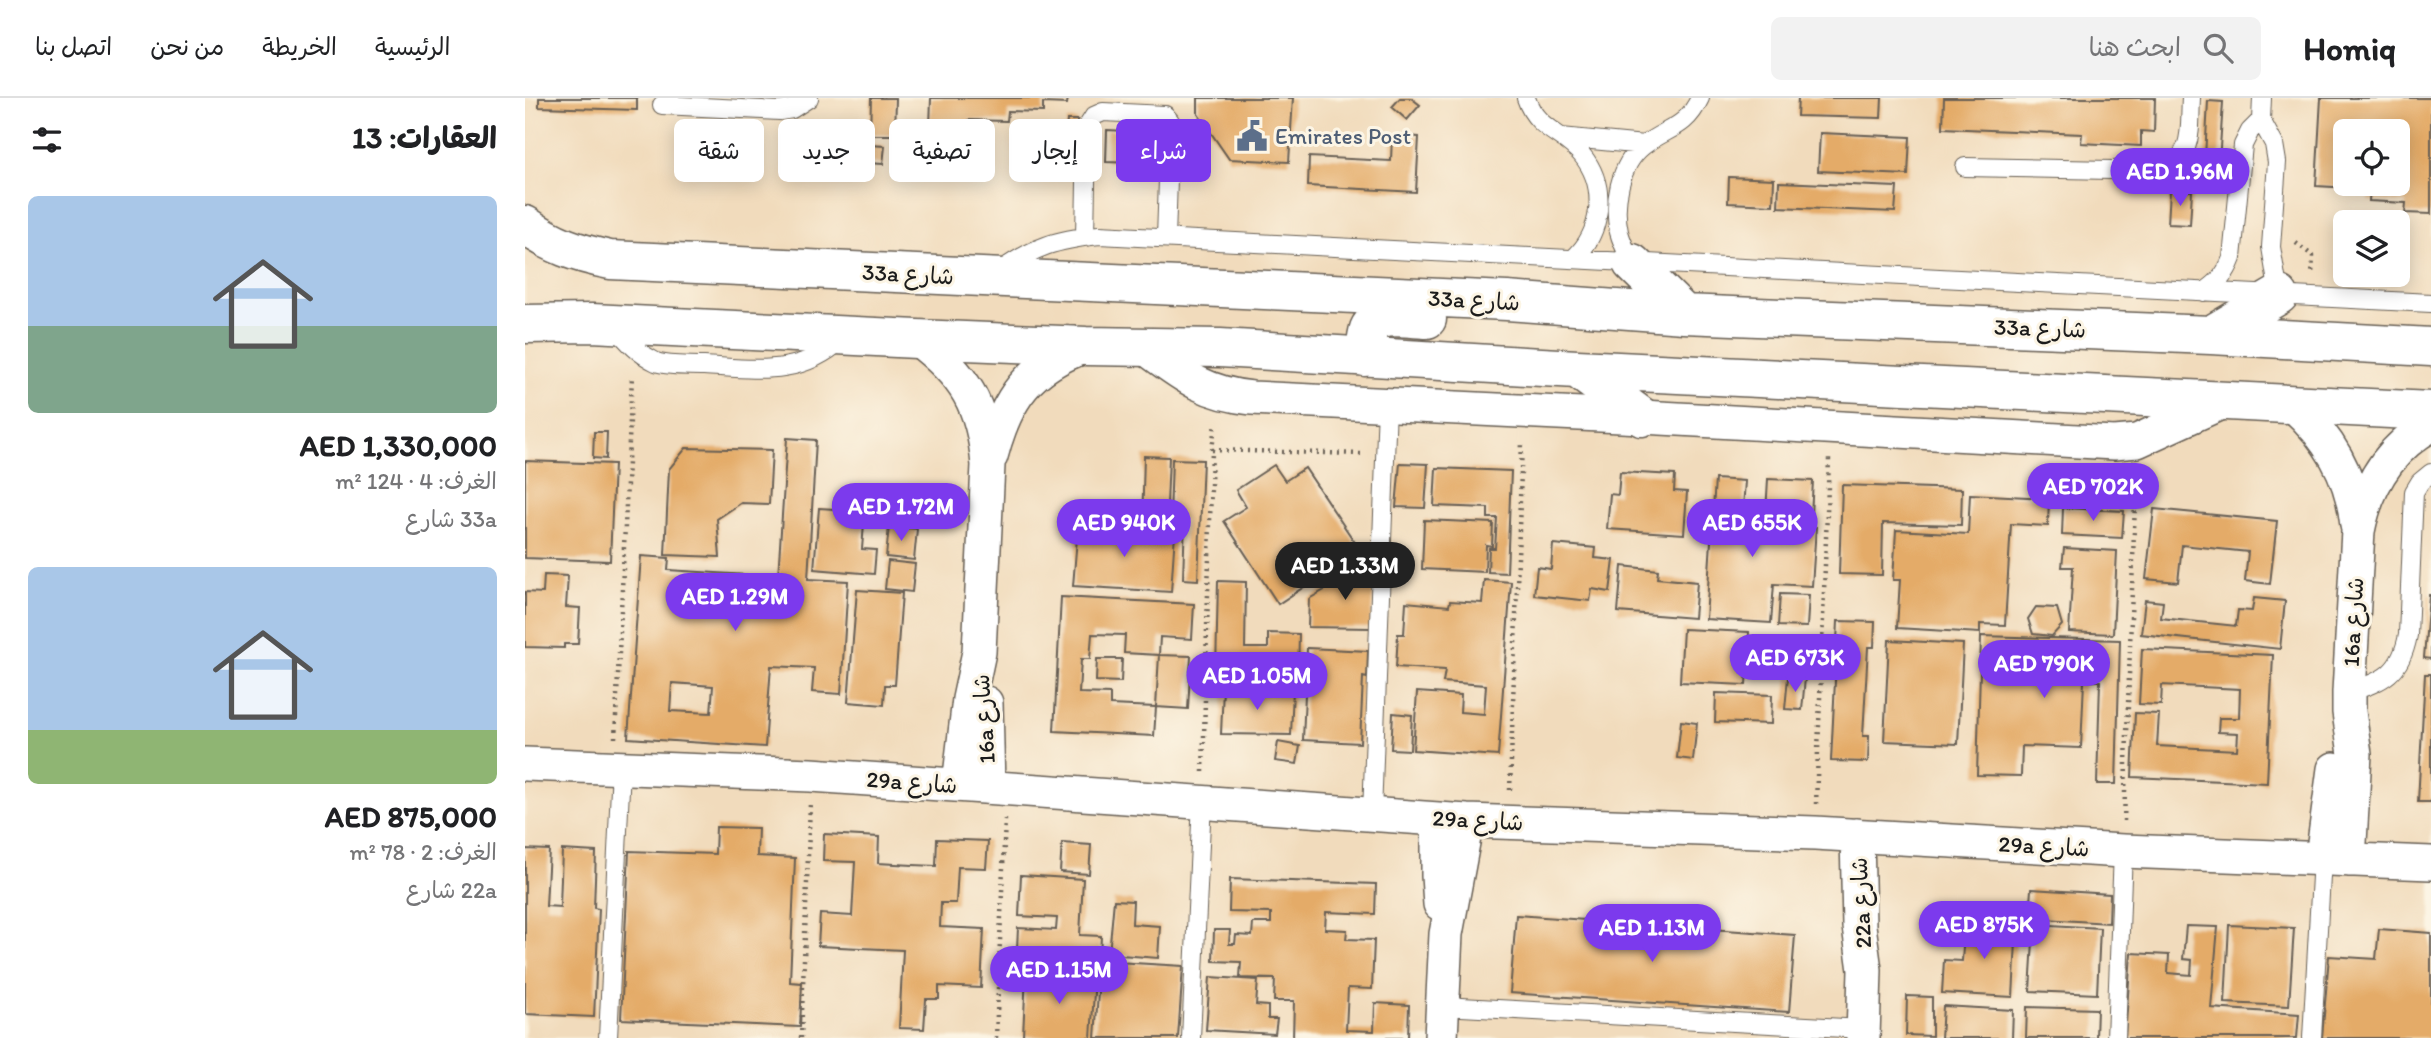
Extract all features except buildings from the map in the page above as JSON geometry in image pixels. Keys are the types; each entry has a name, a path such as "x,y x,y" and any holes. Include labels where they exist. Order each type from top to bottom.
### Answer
{"street":[{"name":"33a شارع","path":"525,225 544,239 576,253 610,260 1507,301 1684,314 2211,335 2431,347"},
{"path":"1632,263 1684,314"},
{"path":"2211,335 2279,295"},
{"path":"1365,357 1369,330 1373,323 1380,319 1478,318 1499,310 1507,301"},
{"path":"525,324 624,336 847,334 1086,346 1220,348 1577,369 2431,411"},
{"name":"16a شارع","path":"917,339 955,372 980,415 986,438 988,465 979,652 969,699 985,787"},
{"name":"16a شارع","path":"988,465 1002,419 1027,381 1065,354 1086,346"},
{"path":"1143,347 1192,382 1219,393 1252,398 1523,410 2114,443 2137,441 2227,400"},
{"path":"1577,369 1642,417"},
{"name":"16a شارع","path":"2292,404 2326,438 2338,458 2355,506 2358,531 2349,702 2337,752 2335,859"},
{"name":"16a شارع","path":"2358,531 2367,495 2386,462 2402,445 2431,425"},
{"name":"29a شارع","path":"525,764 811,775 1452,820 1815,832 2123,850 2431,863"},
{"path":"1442,1022 1446,934 1438,876 1452,820"},
{"name":"22a شارع","path":"1863,1033 1865,970 1859,926 1872,836"}],"lane":[{"path":"662,105 780,111 792,109 809,98"},
{"path":"1526,98 1539,122 1571,145 1590,166 1599,203 1595,230 1573,260"},
{"path":"1632,263 1619,232 1618,196 1629,162 1644,145 1686,120 1700,98"},
{"path":"1965,167 2162,171 2180,160 2189,141 2191,98"},
{"path":"2262,98 2261,120 2274,144 2277,162 2271,247 2279,295"},
{"path":"1085,237 1087,127 1094,116 1103,112 1165,115 1171,121 1166,238"},
{"path":"2204,292 2225,274 2232,258 2243,145 2250,131 2261,120"},
{"path":"1558,136 1644,145"},
{"path":"991,278 1025,253 1053,243 1099,235 2431,303"},
{"path":"1372,814 1387,405"},
{"path":"2349,702 2385,678 2397,666 2405,651 2414,492 2420,482 2431,473"},
{"path":"608,1038 617,768"},
{"path":"1191,1038 1202,801"},
{"path":"2116,1038 2123,850"},
{"path":"2312,1038 2335,859"},
{"path":"1442,1022 1863,1033"}],"path":[{"path":"617,768 624,336"},
{"path":"1202,801 1212,450 1219,393"},
{"path":"1509,822 1523,410"},
{"path":"1815,832 1830,427"},
{"path":"2123,850 2137,441"},
{"path":"1212,450 1385,455"},
{"path":"801,1038 811,775"},
{"path":"985,787 996,1038"}],"place":[{"name":"Emirates Post","path":"1252,136"}]}
